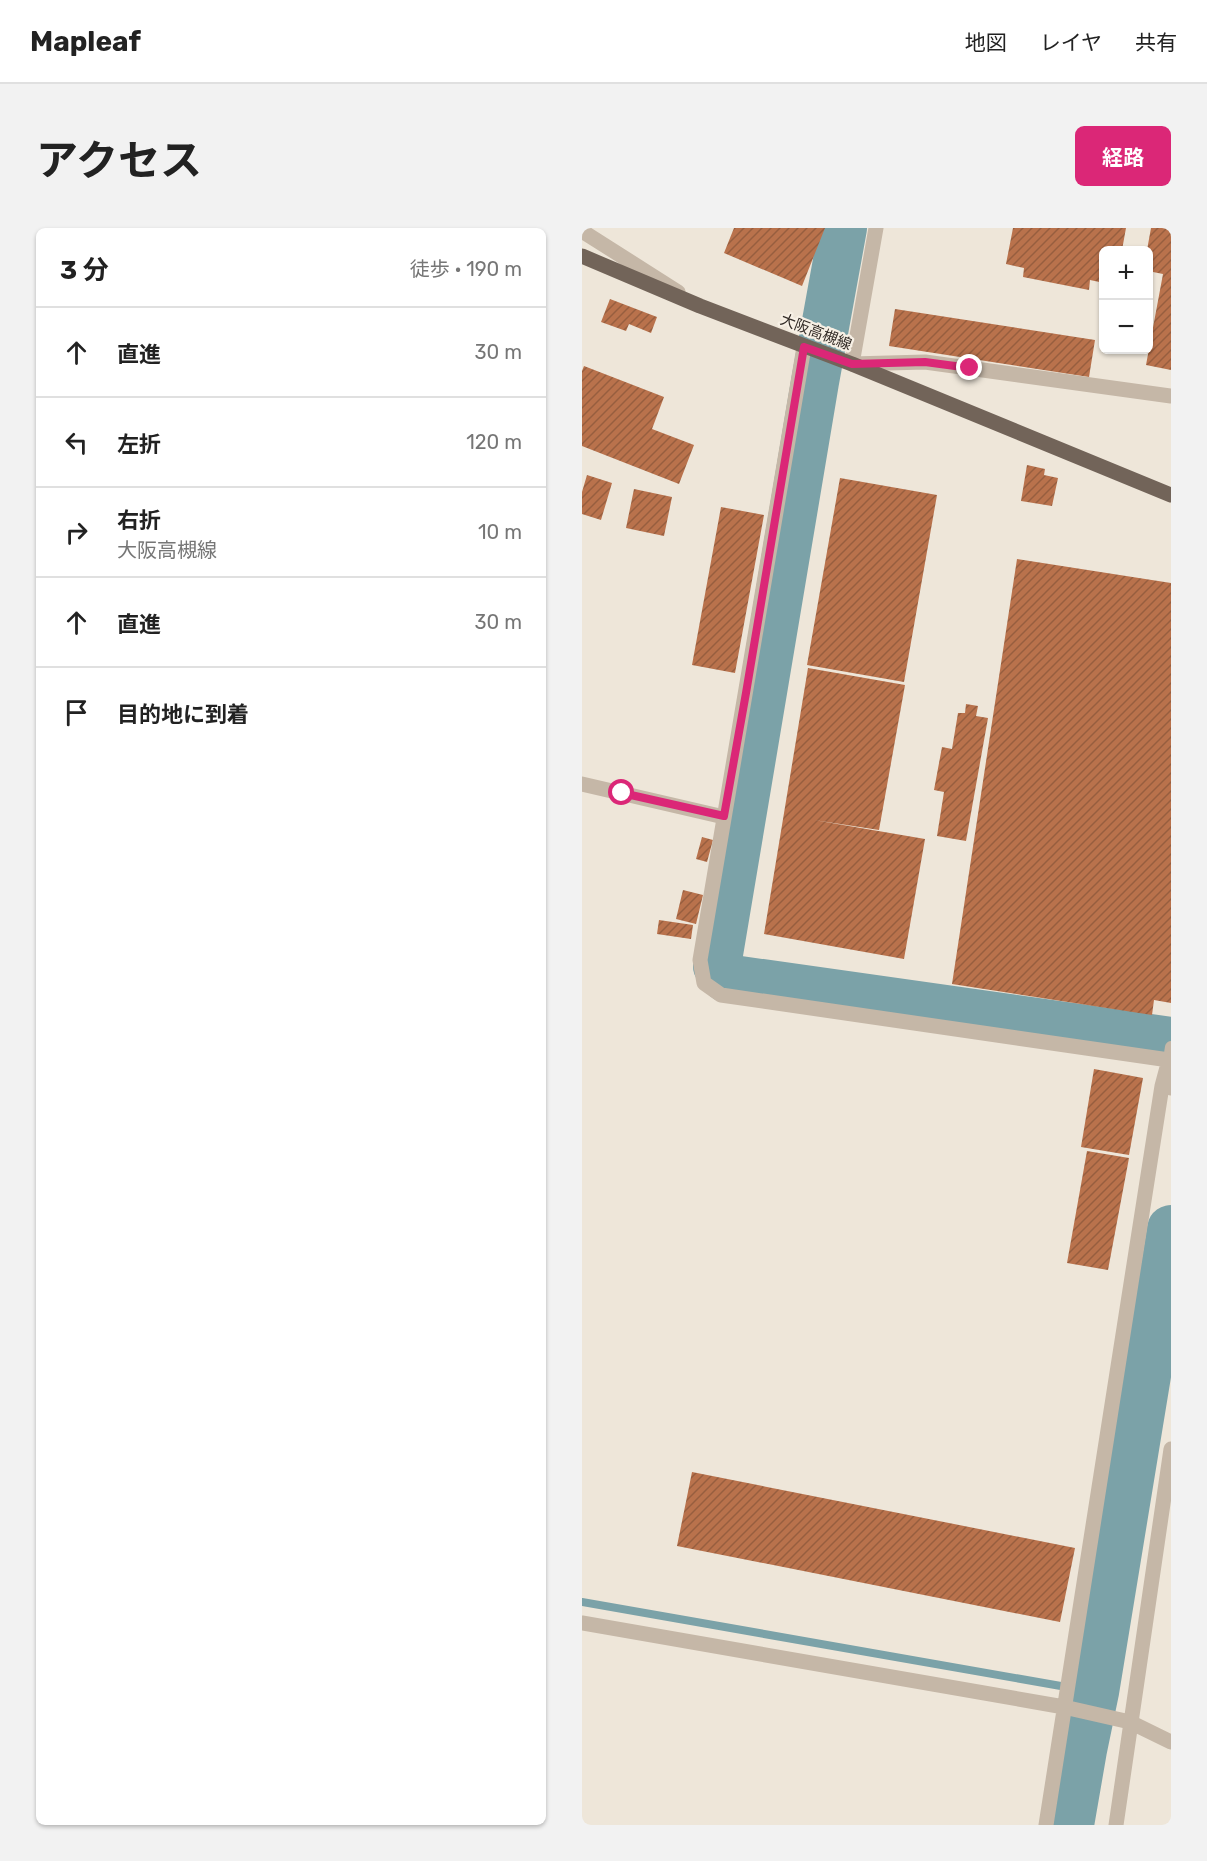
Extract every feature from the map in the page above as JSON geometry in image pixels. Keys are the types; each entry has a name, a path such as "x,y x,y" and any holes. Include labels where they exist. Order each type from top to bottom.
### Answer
{"main road":[{"name":"大阪高槻線","path":"582,256 700,306 852,364 1171,495"}],"street":[{"path":"876,228 852,364 925,362 1171,396"},
{"path":"582,231 700,306"},
{"path":"804,347 700,960 704,983 721,995 1170,1053 1167,1087 1046,1825"},
{"path":"582,784 724,816"},
{"path":"1116,1825 1171,1449"},
{"path":"582,1623 1064,1707 1130,1722 1171,1742"}],"building":[{"path":"734,228 825,228 802,286 724,253"},
{"path":"1013,228 1126,228 1123,246 1099,246 1099,282 1090,280 1089,290 1023,277 1024,268 1006,264"},
{"path":"1151,228 1171,228 1171,370 1146,365 1148,354 1153,354 1153,328 1163,274 1153,272 1153,246 1148,246"},
{"path":"610,299 657,317 651,333 629,324 626,331 601,322"},
{"path":"895,309 1095,340 1089,377 889,346"},
{"path":"584,366 664,397 652,429 694,445 679,484 582,446 582,371"},
{"path":"1027,465 1045,469 1044,475 1058,478 1052,506 1021,501"},
{"path":"587,475 612,483 601,520 582,514 582,492"},
{"path":"840,478 937,495 904,682 807,665"},
{"path":"634,489 672,497 664,536 626,528"},
{"path":"721,507 764,515 735,673 692,665"},
{"path":"1017,559 1171,583 1171,1003 1154,1000 1152,1015 952,984"},
{"path":"808,668 905,685 879,830 814,820 925,839 904,959 764,934"},
{"path":"966,704 978,706 976,716 988,718 966,841 937,836 944,792 934,790 942,747 952,749 958,713 965,713"},
{"path":"702,837 713,840 707,862 696,859"},
{"path":"683,890 703,895 696,924 676,919"},
{"path":"659,920 693,925 691,939 657,934"},
{"path":"1094,1069 1143,1078 1129,1155 1081,1147"},
{"path":"1087,1151 1129,1158 1108,1270 1067,1263"},
{"path":"692,1472 1075,1548 1060,1622 677,1546"}],"waterway":[{"path":"843,228 717,966 726,978 1171,1041"},
{"path":"1070,1825 1095,1692 1171,1229"},
{"path":"582,1602 1095,1692"}],"route":[{"path":"622,793 724,816 804,347 852,364 925,362 970,368"}]}
